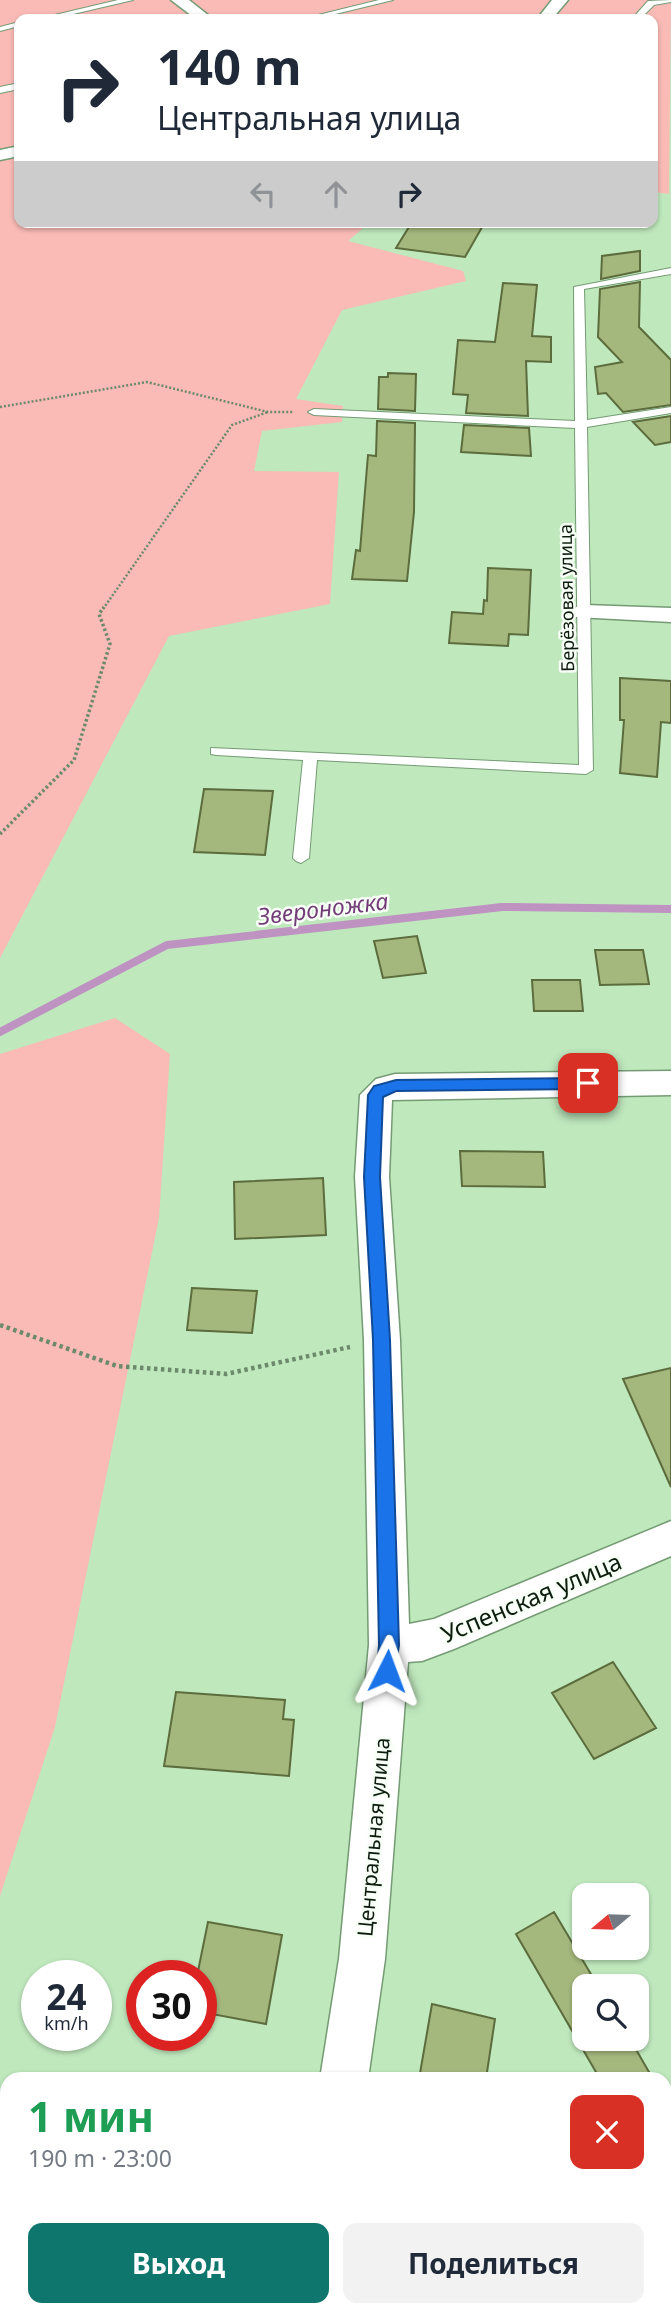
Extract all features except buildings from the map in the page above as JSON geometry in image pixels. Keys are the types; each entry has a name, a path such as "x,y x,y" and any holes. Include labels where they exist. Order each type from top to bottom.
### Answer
{"street":[{"path":"179,0 198,14"},
{"path":"548,14 561,0"},
{"path":"585,612 671,615"},
{"name":"Центральная улица","path":"345,2072 362,1958 389,1645 382,1340 372,1177 374,1101 380,1090 396,1086 671,1083"},
{"name":"Успенская улица","path":"389,1645 422,1642 440,1636 671,1538"}],"lane":[{"path":"65,14 129,0"},
{"path":"328,14 389,0"},
{"path":"640,14 650,3 671,0"},
{"name":"Берёзовая улица","path":"310,756 586,770 579,287 671,271"},
{"path":"314,412 579,425 671,410"},
{"path":"216,751 310,756 301,858"}],"path":[{"path":"0,407 147,382 268,412 314,412"},
{"path":"0,834 74,760 110,644 99,614 232,425 268,412"},
{"path":"0,1325 117,1366 226,1374 382,1340"}],"shaded area":[{"path":"0,0 671,0 669,194 658,193 658,14 14,14 14,228 363,228 348,241 463,271 466,281 342,310 296,399 343,406 342,422 262,431 254,471 339,472 330,604 169,636 0,958"},
{"path":"115,1018 170,1054 159,1218 55,1727 0,1896 0,1054"}],"waterway":[{"name":"Звероножка","path":"0,1032 167,945 502,907 671,909"}],"route":[{"path":"387,1671 389,1645 382,1340 372,1177 376,1095 380,1090 396,1086 588,1083"}]}
